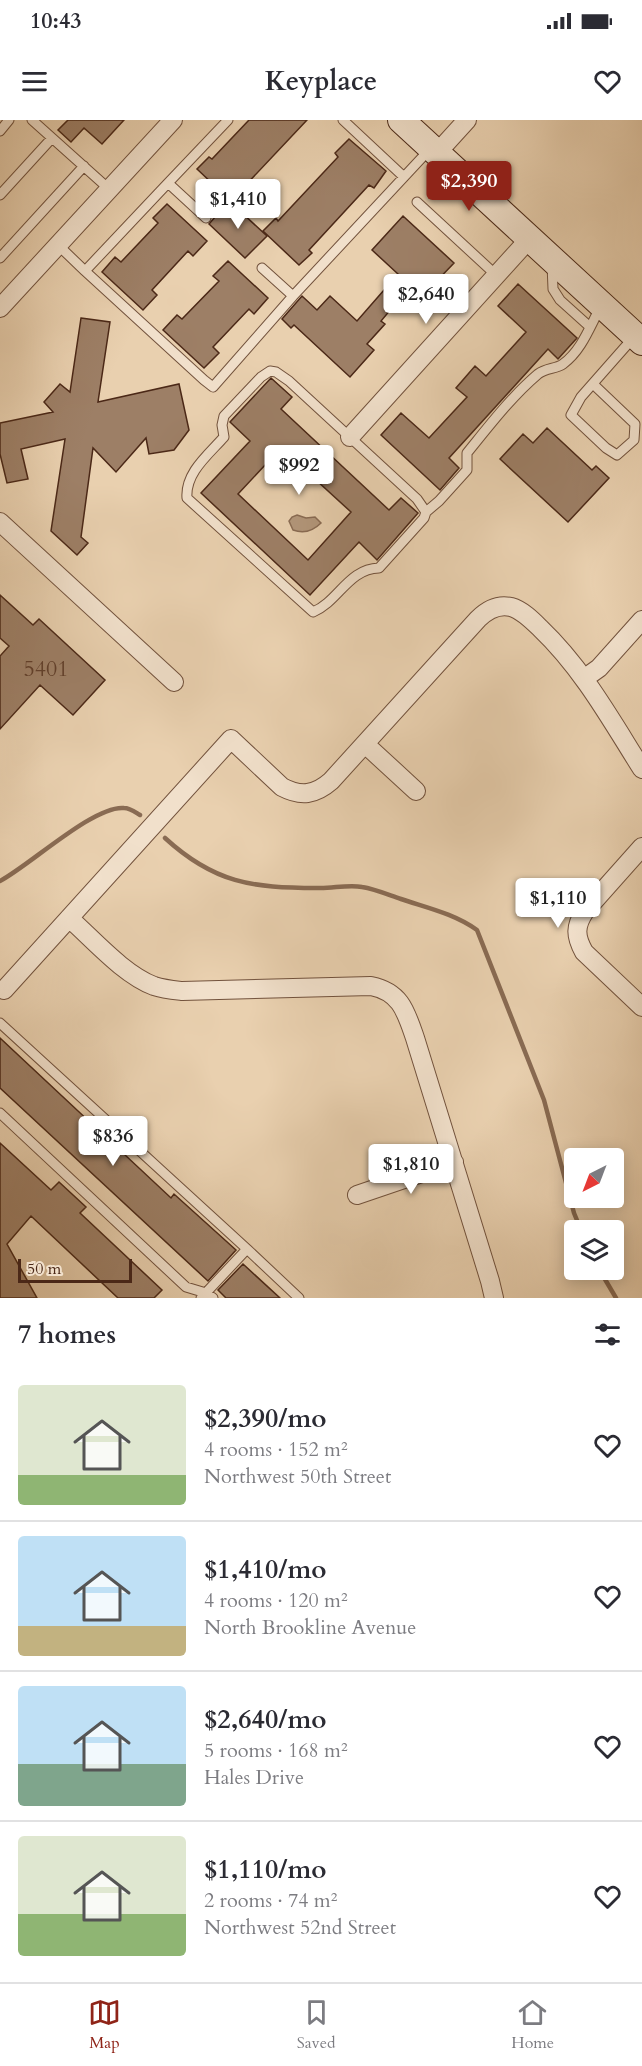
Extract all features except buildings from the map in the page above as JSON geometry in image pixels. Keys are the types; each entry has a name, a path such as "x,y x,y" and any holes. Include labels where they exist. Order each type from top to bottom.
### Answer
{"main road":[{"path":"401,120 552,259 596,316 638,339"}],"street":[{"path":"0,308 173,120"},
{"path":"434,151 467,120"},
{"path":"350,436 530,238"},
{"path":"0,522 174,682"},
{"path":"4,990 231,740 282,787 303,794 313,793 323,788 478,619 486,611 499,606 511,607 523,613 554,642 585,678 642,769"},
{"path":"585,678 599,668 642,621"},
{"path":"365,744 416,791"},
{"path":"642,847 585,911 576,931 584,952 642,1007"},
{"path":"69,918 126,969 142,980 166,989 182,991 371,986 383,988 393,994 407,1015 415,1038 494,1298"},
{"path":"357,1195 454,1162"}],"lane":[{"path":"0,131 9,120"},
{"path":"33,120 110,189"},
{"path":"85,271 228,120"},
{"path":"343,120 404,177"},
{"path":"0,195 52,138"},
{"path":"58,245 213,387 292,296 404,177 434,151"},
{"path":"0,258 84,166"},
{"path":"168,183 206,218"},
{"path":"417,202 496,275"},
{"path":"262,268 292,296"},
{"path":"426,512 417,499 350,436 289,381 276,372 270,371 261,377 224,416 222,425 224,437 195,470 186,488 187,498 313,612 322,608 358,573 370,568 379,568 424,518 426,512 467,470 467,453 490,424 539,374 546,369 563,364 584,340 596,316"},
{"path":"593,384 635,424 634,440 617,455 606,448 571,415 593,384 638,339"},
{"path":"0,1023 299,1298"},
{"path":"0,1113 186,1287 207,1296 247,1249"}],"shaded area":[{"path":"259,192 269,194 272,192 275,195 273,197 277,203 276,206 271,208 264,206 262,213 254,217 250,213 255,204 261,201 258,198"},
{"path":"297,515 306,518 315,517 321,523 308,531 293,530 289,521"}],"waterway":[{"path":"0,881 96,816 124,808 140,815"},
{"path":"165,838 200,865 235,880 273,887 357,886 367,888 441,912 477,930 544,1100 577,1220"},
{"path":"605,1280 616,1298"}]}
